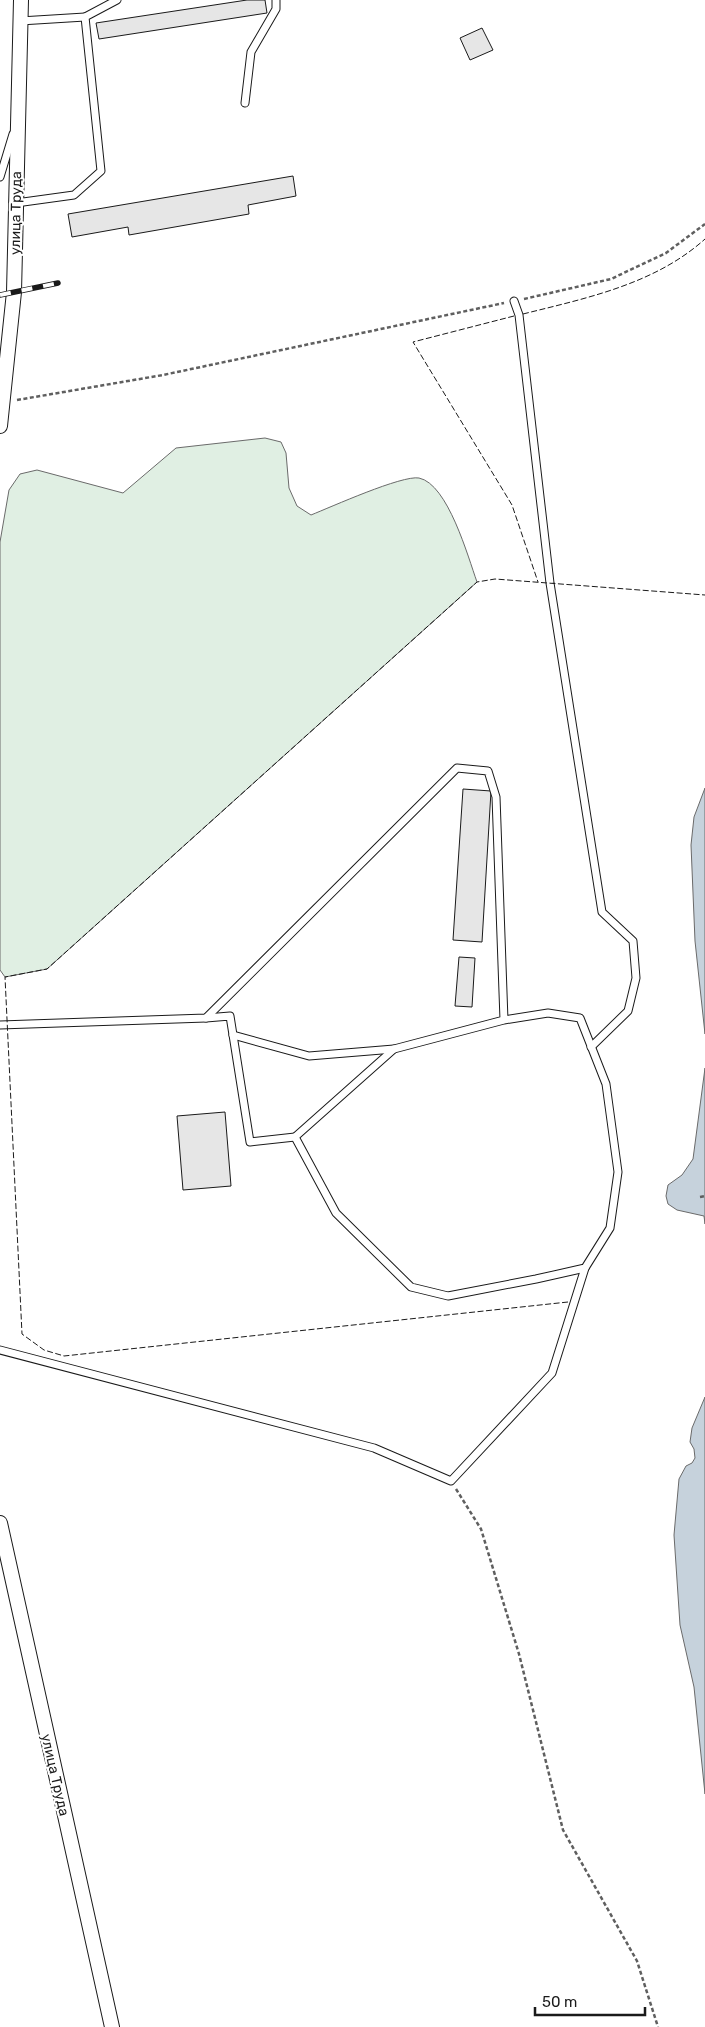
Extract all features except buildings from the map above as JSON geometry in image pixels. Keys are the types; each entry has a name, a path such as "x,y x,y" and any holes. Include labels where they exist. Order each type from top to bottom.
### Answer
{"street":[{"name":"улица Труда","path":"0,426 14,292 21,0"},
{"name":"улица Труда","path":"0,1524 112,2027"}],"lane":[{"path":"20,21 86,18 117,0"},
{"path":"245,103 251,52 276,9 276,0"},
{"path":"16,203 74,195 101,171 86,18"},
{"path":"0,177 18,120"},
{"path":"514,301 519,315 550,583 602,912 633,941 636,978 628,1011 591,1047"},
{"path":"206,1018 457,768 488,771 496,797 504,1020"},
{"path":"0,1350 374,1448 451,1481 552,1373 585,1268 610,1228 618,1172 606,1084 580,1018 548,1013 504,1020 394,1049 309,1056 233,1036"},
{"path":"0,1026 230,1016 250,1142 295,1137 394,1049"},
{"path":"295,1137 336,1213 411,1287 448,1296 585,1268"}],"path":[{"path":"2,403 163,375 514,301 611,278 666,253 705,224"},
{"path":"700,1197 705,1196"},
{"path":"451,1481 481,1529 520,1654 563,1830 637,1961 658,2027"}],"green space":[{"path":"265,438 281,442 286,453 289,488 297,506 311,515 398,481 419,478 429,483 439,493 448,507 477,582 47,969 5,977 0,970 0,542 9,490 20,474 37,470 123,493 176,448"}],"shaded area":[{"path":"705,788 705,1034 695,941 691,845 694,817"},
{"path":"705,1068 705,1224 704,1216 677,1210 668,1204 666,1196 668,1185 682,1175 693,1159"},
{"path":"705,1397 705,1794 694,1687 680,1625 674,1535 679,1479 686,1466 692,1463 695,1458 694,1449 690,1442 692,1428"}],"railway":[{"path":"0,295 58,283"}],"fence":[{"path":"523,314 596,295 642,278 664,267 705,239"},
{"path":"514,316 413,342 512,505 538,582"},
{"path":"568,1302 64,1356 44,1350 22,1334 5,977 47,969 477,582 495,579 705,595"}]}
